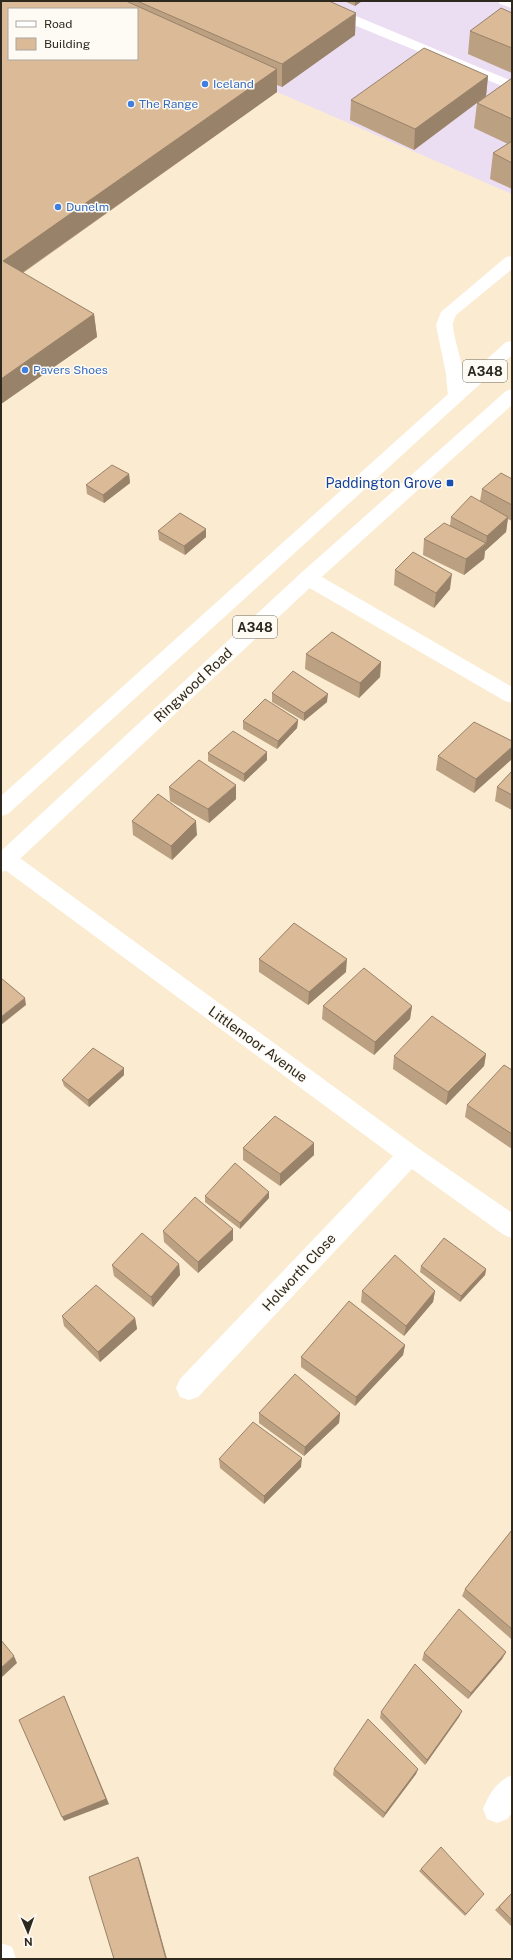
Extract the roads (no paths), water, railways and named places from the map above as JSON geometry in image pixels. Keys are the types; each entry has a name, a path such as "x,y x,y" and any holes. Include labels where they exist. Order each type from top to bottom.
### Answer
{"main road":[{"path":"308,1 512,86"},
{"path":"505,1 512,4"},
{"path":"457,396 455,374 444,324 449,312 512,261"},
{"name":"A348","path":"1,808 512,346"},
{"name":"Ringwood Road","path":"4,862 308,578 512,395"},
{"path":"308,578 512,696"},
{"name":"Littlemoor Avenue","path":"4,862 410,1155 512,1226"},
{"name":"Holworth Close","path":"189,1388 410,1155"}],"place":[{"name":"Iceland","path":"205,84"},
{"name":"The Range","path":"131,104"},
{"name":"Dunelm","path":"58,207"},
{"name":"Pavers Shoes","path":"25,370"},
{"name":"Paddington Grove","path":"450,483"}]}
